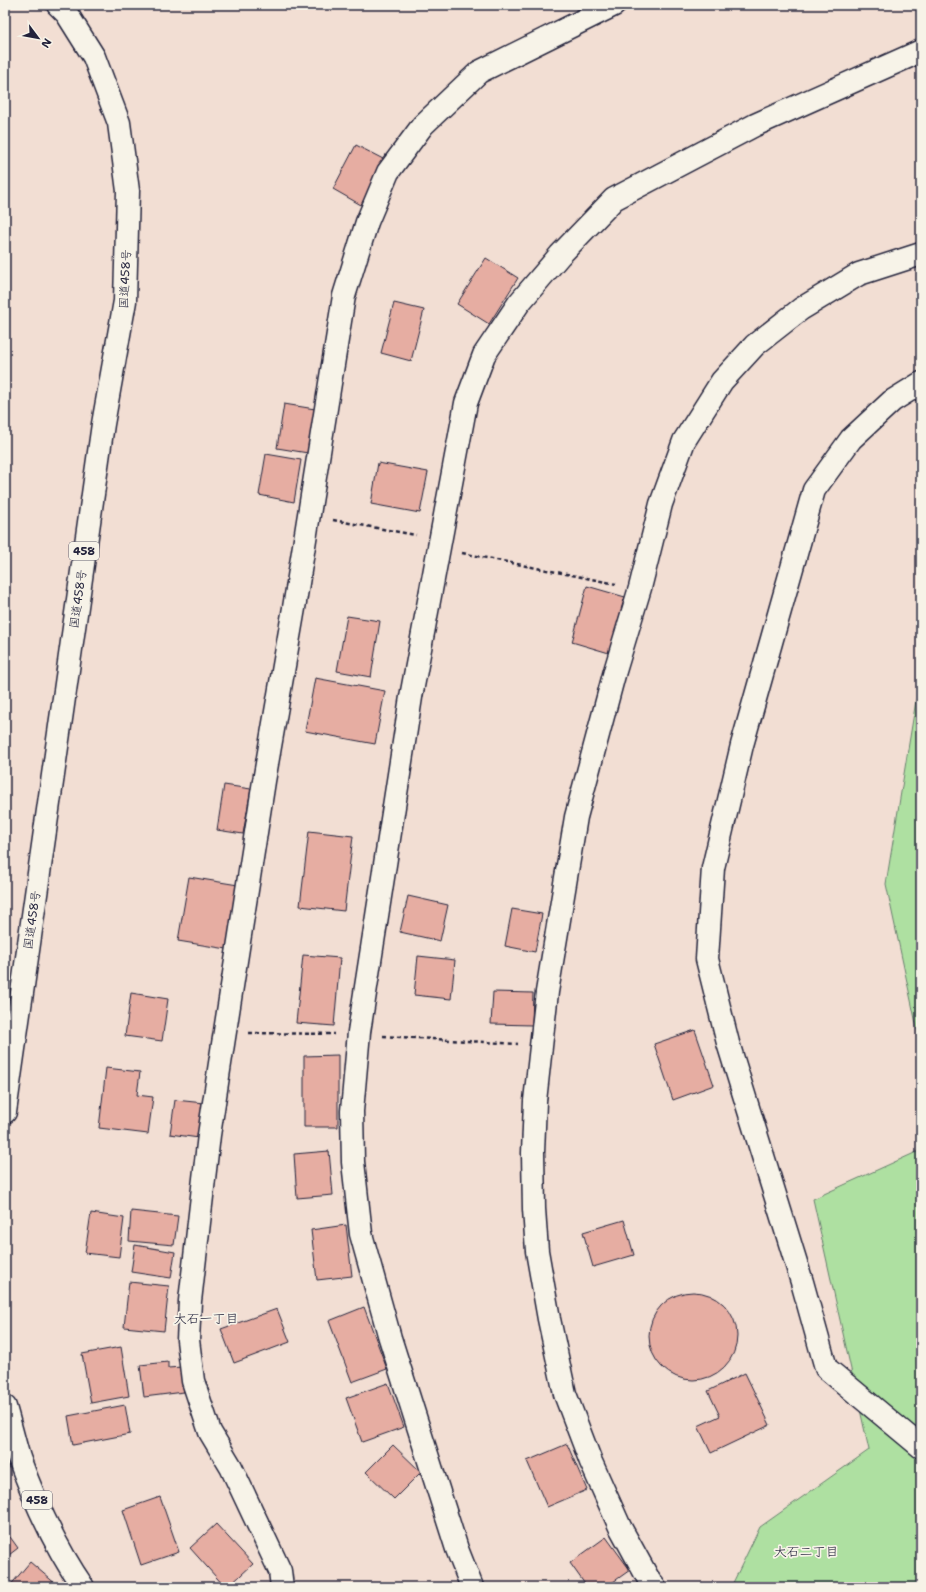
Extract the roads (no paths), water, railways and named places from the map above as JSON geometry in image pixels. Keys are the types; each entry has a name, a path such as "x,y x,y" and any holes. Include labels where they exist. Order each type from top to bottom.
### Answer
{"main road":[{"name":"国道458号","path":"5,1112 103,424 125,301 128,191 119,124 94,57 67,14 58,5"},
{"path":"282,1587 280,1571 231,1467 210,1432 193,1381 189,1347 190,1301 209,1135 264,781 309,516 344,296 367,222 388,172 423,125 479,72 614,5"},
{"path":"472,1587 455,1542 392,1345 361,1234 353,1162 352,1118 358,1035 410,704 466,403 484,355 519,303 560,255 614,199 755,125 921,51"},
{"path":"655,1587 648,1578 620,1527 591,1462 566,1394 549,1319 537,1251 534,1208 533,1153 535,1101 548,984 576,817 615,671 640,588 661,504 684,440 722,381 755,345 801,309 859,274 921,254"},
{"path":"921,383 892,401 851,439 814,490 742,745 713,868 708,959 728,1044 802,1282 826,1368 921,1447"},
{"name":"458","path":"5,1407 19,1457 45,1520 75,1576 83,1587"}],"district":[{"name":"大石一丁目","path":"206,1318"},
{"name":"大石二丁目","path":"806,1551"}]}
